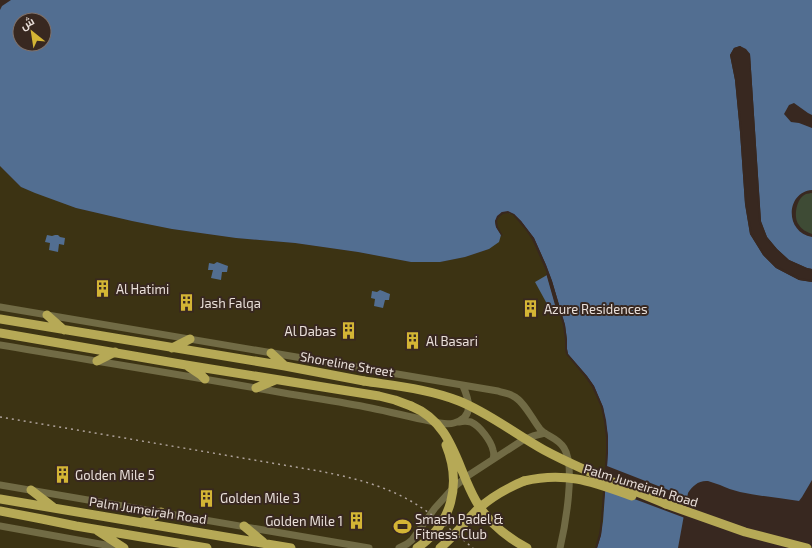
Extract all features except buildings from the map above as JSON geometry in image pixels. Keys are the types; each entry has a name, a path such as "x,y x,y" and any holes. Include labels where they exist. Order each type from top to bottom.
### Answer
{"main road":[{"path":"47,315 64,330"},
{"name":"Shoreline Street","path":"0,319 285,366 430,392 460,401 478,410 529,442 557,457 666,504"},
{"name":"Shoreline Street","path":"0,333 387,398 411,406 436,422 445,433 455,452 472,493 486,516 505,534 527,548"},
{"path":"171,348 190,339"},
{"path":"97,361 115,352"},
{"path":"271,353 285,366"},
{"path":"186,365 205,379"},
{"path":"256,388 277,380"},
{"path":"411,406 433,426 442,439 451,461 453,476 451,500 443,521 429,539 417,548"},
{"name":"Palm Jumeirah Road","path":"440,548 476,511 487,502 507,489 524,481 548,477 579,479 594,483 640,499 666,504 745,532 807,548"},
{"path":"31,490 54,508"},
{"name":"Palm Jumeirah Road","path":"0,499 291,548"},
{"path":"0,511 95,530 207,548"},
{"path":"141,522 161,512"},
{"path":"244,526 264,543"},
{"path":"95,530 123,548"},
{"path":"797,545 812,546"}],"street":[{"path":"0,307 510,394 521,402 541,430 545,434 555,438 567,452 569,464 567,512 560,548"},
{"path":"0,345 371,408 444,424 468,421 472,422 478,427 492,447 494,453 493,459"},
{"path":"456,422 464,417 468,410 469,401 463,386"},
{"path":"399,548 416,536 435,508 454,487 469,475 523,440 533,436 545,434"},
{"path":"0,485 369,548"},
{"path":"0,526 123,548"}],"green space":[{"path":"812,193 812,234 800,227 796,218 796,208 803,196"}],"sand":[{"path":"0,166 21,187 76,208 172,229 236,238 295,243 358,252 411,262 440,262 465,257 489,249 495,221 502,212 514,214 526,228 546,265 565,325 587,376 599,396 608,437 603,521 597,548 0,548"}],"water":[{"path":"11,0 812,0 812,115 794,103 789,105 784,114 791,122 799,123 812,128 812,190 803,192 797,197 793,204 792,212 793,220 797,228 803,234 812,237 812,269 789,260 767,237 761,221 750,54 740,46 734,48 730,55 735,80 745,204 750,234 763,255 776,268 799,280 812,282 812,480 802,497 799,501 762,496 740,492 708,481 702,481 694,486 688,493 678,548 597,548 603,521 608,453 608,437 603,407 594,386 568,354 565,325 546,265 534,238 514,214 502,212 495,221 496,227 501,235 499,242 489,249 465,257 440,262 411,262 358,252 295,243 236,238 172,229 76,208 35,193 21,187 0,166 0,10 2,6"},
{"path":"47,235 58,235 65,238 64,245 59,244 58,252 49,250 50,243 45,242"},
{"path":"217,262 228,266 227,272 222,272 221,280 211,278 213,270 208,270 209,263 214,264"},
{"path":"547,275 557,310 552,313 535,282"},
{"path":"380,290 390,294 389,300 385,300 383,308 374,306 375,299 371,298 372,291 377,292"}],"pier":[{"path":"740,46 746,49 750,54 761,222 767,237 777,249 789,260 812,269 812,271 788,261 776,250 765,238 759,222 749,55 740,48 735,50 732,56 737,80 747,204 752,233 764,254 777,266 799,278 812,280 812,282 799,280 776,268 763,255 750,234 745,204 735,80 730,55 734,48"},
{"path":"508,211 514,214 521,221 534,238 552,281 565,325 568,354 594,386 603,407 608,437 607,466 689,498 685,518 605,488 601,535 597,548 595,548 601,520 606,453 606,437 601,407 592,387 566,354 563,325 559,311 557,312 547,273 532,239 513,215 508,213 503,214 497,221 498,227 503,236 496,227 495,221 497,216 502,212"}],"railway":[{"path":"0,417 319,471 359,480 398,494 422,508 473,548"}],"place":[{"name":"Al Hatimi","path":"103,289"},
{"name":"Jash Falqa","path":"187,303"},
{"name":"Azure Residences","path":"531,309"},
{"name":"Al Dabas","path":"349,331"},
{"name":"Al Basari","path":"413,341"},
{"name":"Golden Mile 5","path":"62,475"},
{"name":"Golden Mile 3","path":"207,498"},
{"name":"Golden Mile 1","path":"356,521"},
{"name":"Smash Padel & Fitness Club","path":"402,526"}]}
